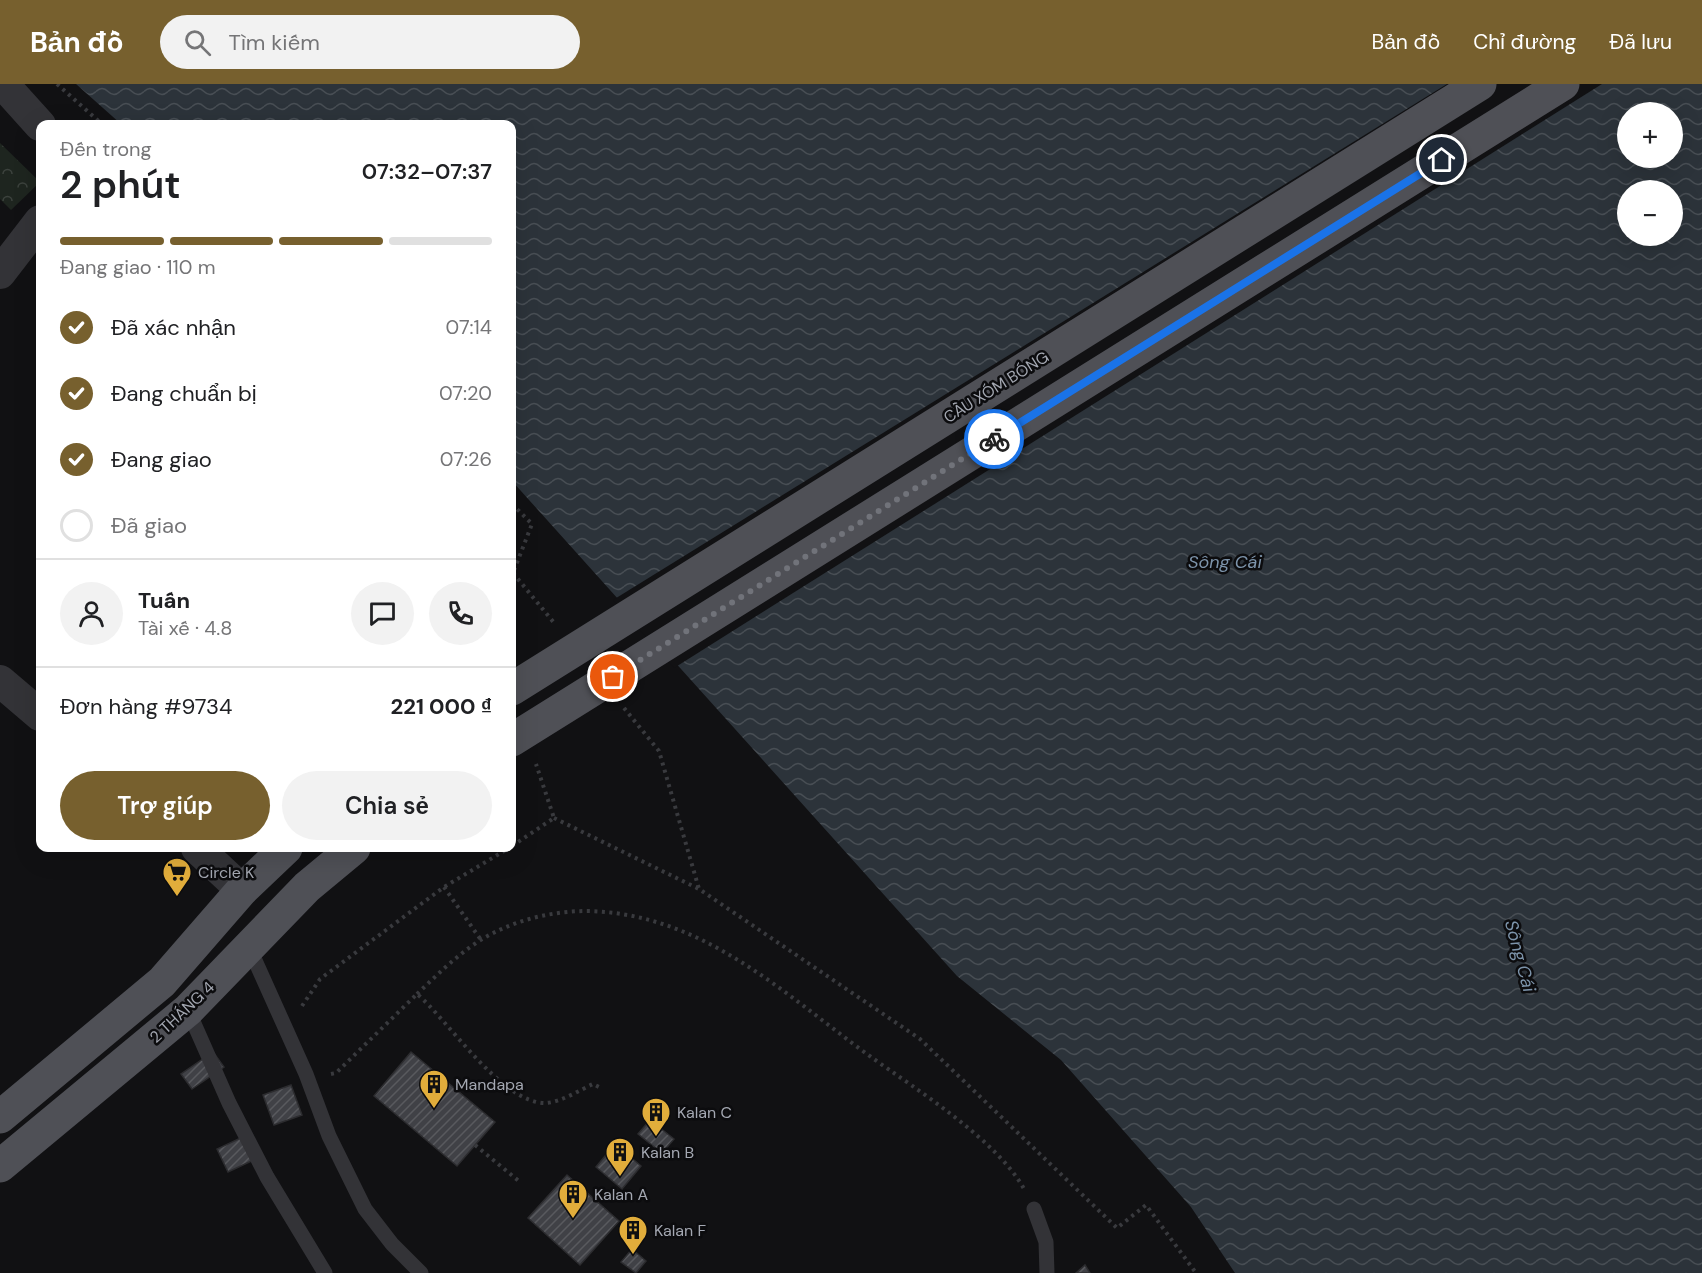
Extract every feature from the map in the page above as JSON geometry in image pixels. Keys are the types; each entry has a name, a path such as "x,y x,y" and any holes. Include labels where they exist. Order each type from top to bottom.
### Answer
{"main road":[{"name":"CẦU XÓM BÓNG","path":"516,686 1480,84"},
{"path":"522,748 1563,84"},
{"path":"0,1116 162,982 242,890 282,852"},
{"name":"2 THÁNG 4","path":"0,1166 188,1010 307,887 349,852"}],"street":[{"path":"3,84 36,121"},
{"path":"0,273 36,226"},
{"path":"0,681 36,712"},
{"path":"201,852 242,890"}],"lane":[{"path":"249,946 286,1029 329,1136 365,1209 420,1273"},
{"path":"188,1010 230,1103 267,1177 325,1273"},
{"path":"1034,1209 1046,1242 1047,1273"}],"path":[{"path":"57,84 98,120"},
{"path":"516,508 532,524 516,565"},
{"path":"516,577 557,626"},
{"path":"622,706 659,751 699,889"},
{"path":"522,748 554,818 699,889 920,1039 1117,1228 1146,1205 1196,1273"},
{"path":"516,843 554,818"},
{"path":"286,1029 320,979 444,887 502,852"},
{"path":"444,887 481,940"},
{"path":"323,1075 336,1073 451,962 481,940 520,921 573,911 619,912 660,922 699,937 741,960 952,1116 990,1148 1023,1186 1034,1209"},
{"path":"417,994 497,1080 522,1097 546,1103 593,1084 601,1088"},
{"path":"475,1145 520,1182"}],"green space":[{"path":"0,143 36,178 36,186 11,210 0,199"}],"water":[{"name":"Sông Cái","path":"76,84 1702,84 1702,1273 1235,1273 1191,1207 1061,1060 957,976 516,485 516,120 116,120"}],"pier":[{"path":"1447,84 1602,84 674,668 613,600"}],"building":[{"path":"213,1052 224,1067 192,1089 181,1074"},
{"name":"Mandapa","path":"411,1052 495,1122 457,1166 374,1096"},
{"path":"291,1085 302,1115 274,1125 263,1095"},
{"name":"Kalan C","path":"650,1120 674,1139 662,1153 638,1134"},
{"path":"247,1135 258,1158 228,1172 217,1149"},
{"name":"Kalan B","path":"615,1144 641,1166 622,1189 596,1167"},
{"name":"Kalan A","path":"567,1175 619,1221 580,1265 528,1218"},
{"name":"Kalan F","path":"632,1249 646,1261 636,1273 621,1262"},
{"path":"1085,1265 1090,1273 1076,1273"}],"way so far":[{"path":"613,677 994,439"}],"place":[{"name":"Circle K","path":"177,898"},
{"name":"Mandapa","path":"434,1110"},
{"name":"Kalan C","path":"656,1138"},
{"name":"Kalan B","path":"620,1178"},
{"name":"Kalan A","path":"573,1220"},
{"name":"Kalan F","path":"633,1256"}],"route":[{"path":"994,439 1442,160"}]}
